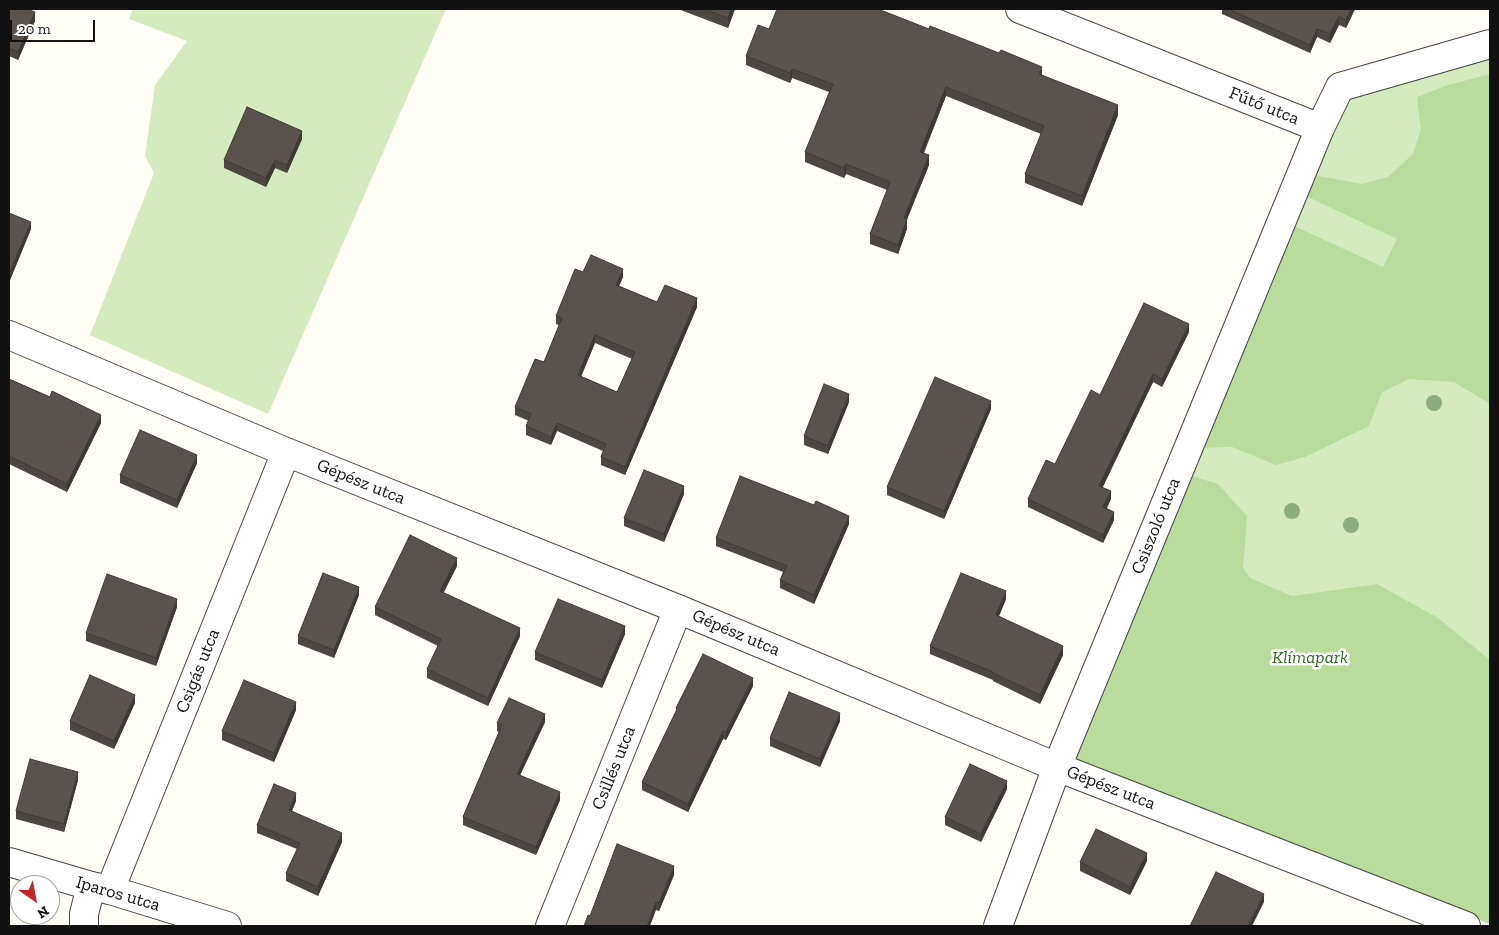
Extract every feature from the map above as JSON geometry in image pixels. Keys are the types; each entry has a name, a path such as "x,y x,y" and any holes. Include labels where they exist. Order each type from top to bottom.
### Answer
{"street":[{"name":"Fűtő utca","path":"1020,9 1320,128 1340,87 1490,44"},
{"name":"Csiszoló utca","path":"998,926 1057,767 1320,128"},
{"name":"Gépész utca","path":"9,335 286,452 678,609 1057,767 1466,926"},
{"name":"Csigás utca","path":"84,926 84,914 100,888 286,452"},
{"name":"Csillés utca","path":"550,926 678,609"},
{"name":"Iparos utca","path":"9,862 227,926"}],"green space":[{"path":"133,9 446,9 268,414 90,335 154,173 145,156 155,85 187,41 129,19"},
{"name":"Klímapark","path":"1490,55 1490,924 1072,758 1346,98"},
{"path":"1490,74 1490,404 1454,382 1409,379 1382,392 1369,426 1305,457 1276,465 1232,447 1200,448 1292,225 1383,267 1397,239 1306,196 1314,175 1362,184 1388,177 1413,154 1421,129 1417,97 1448,85"},
{"path":"1189,475 1218,484 1247,516 1243,568 1250,578 1292,596 1377,584 1438,618 1490,660 1490,924 1072,758"}],"building":[{"path":"9,9 27,9 35,12 18,52 9,48"},
{"path":"704,9 731,9 728,18"},
{"path":"777,9 878,9 929,29 930,26 999,53 1001,50 1042,67 1039,74 1118,105 1082,196 1025,174 1044,126 946,87 920,152 929,155 904,218 907,219 898,245 870,234 890,182 846,164 844,168 805,152 833,84 792,69 790,73 746,56 758,25 769,29"},
{"path":"1228,9 1351,9 1346,20 1339,16 1330,34 1317,29 1310,45"},
{"path":"247,107 302,131 287,165 275,160 266,178 224,160"},
{"path":"9,213 31,222 10,272 9,272"},
{"path":"591,255 623,269 616,285 657,302 665,285 697,298 625,467 601,457 606,444 557,423 551,437 526,426 531,414 515,407 535,359 544,362 562,318 556,316 575,269 583,272","holes":["595,335 635,352 617,392 578,375"]},
{"path":"1144,303 1189,324 1162,379 1153,374 1099,486 1111,491 1103,507 1114,512 1103,535 1028,499 1046,460 1055,464 1091,390 1100,395"},
{"path":"935,377 991,401 944,511 887,487"},
{"path":"9,379 50,397 52,391 101,415 67,484 9,456"},
{"path":"824,384 849,394 828,446 804,436"},
{"path":"140,430 197,455 177,500 120,475"},
{"path":"644,470 684,486 664,534 624,518"},
{"path":"740,476 814,505 816,501 849,516 814,595 780,580 787,566 716,538"},
{"path":"410,535 457,558 440,591 520,628 488,698 427,669 441,639 375,607"},
{"path":"323,573 359,587 334,650 298,636"},
{"path":"961,573 1006,591 996,615 1063,646 1040,695 993,672 930,646"},
{"path":"107,574 177,599 156,658 86,633"},
{"path":"558,599 625,626 602,680 535,652"},
{"path":"703,654 753,678 726,732 723,731 688,804 642,782"},
{"path":"90,675 135,695 114,741 70,721"},
{"path":"244,680 296,702 274,753 222,731"},
{"path":"789,692 840,713 820,759 770,738"},
{"path":"509,698 545,714 517,774 560,792 536,847 463,817 502,725 497,723"},
{"path":"30,759 78,772 64,824 16,811"},
{"path":"970,764 1007,781 981,834 945,817"},
{"path":"274,784 296,793 289,810 342,833 318,887 286,873 300,843 257,825"},
{"path":"1096,829 1147,853 1130,887 1080,862"},
{"path":"617,844 674,866 659,903 656,902 647,926 584,926 588,915 590,916"},
{"path":"1216,872 1264,894 1248,926 1190,926"}]}
